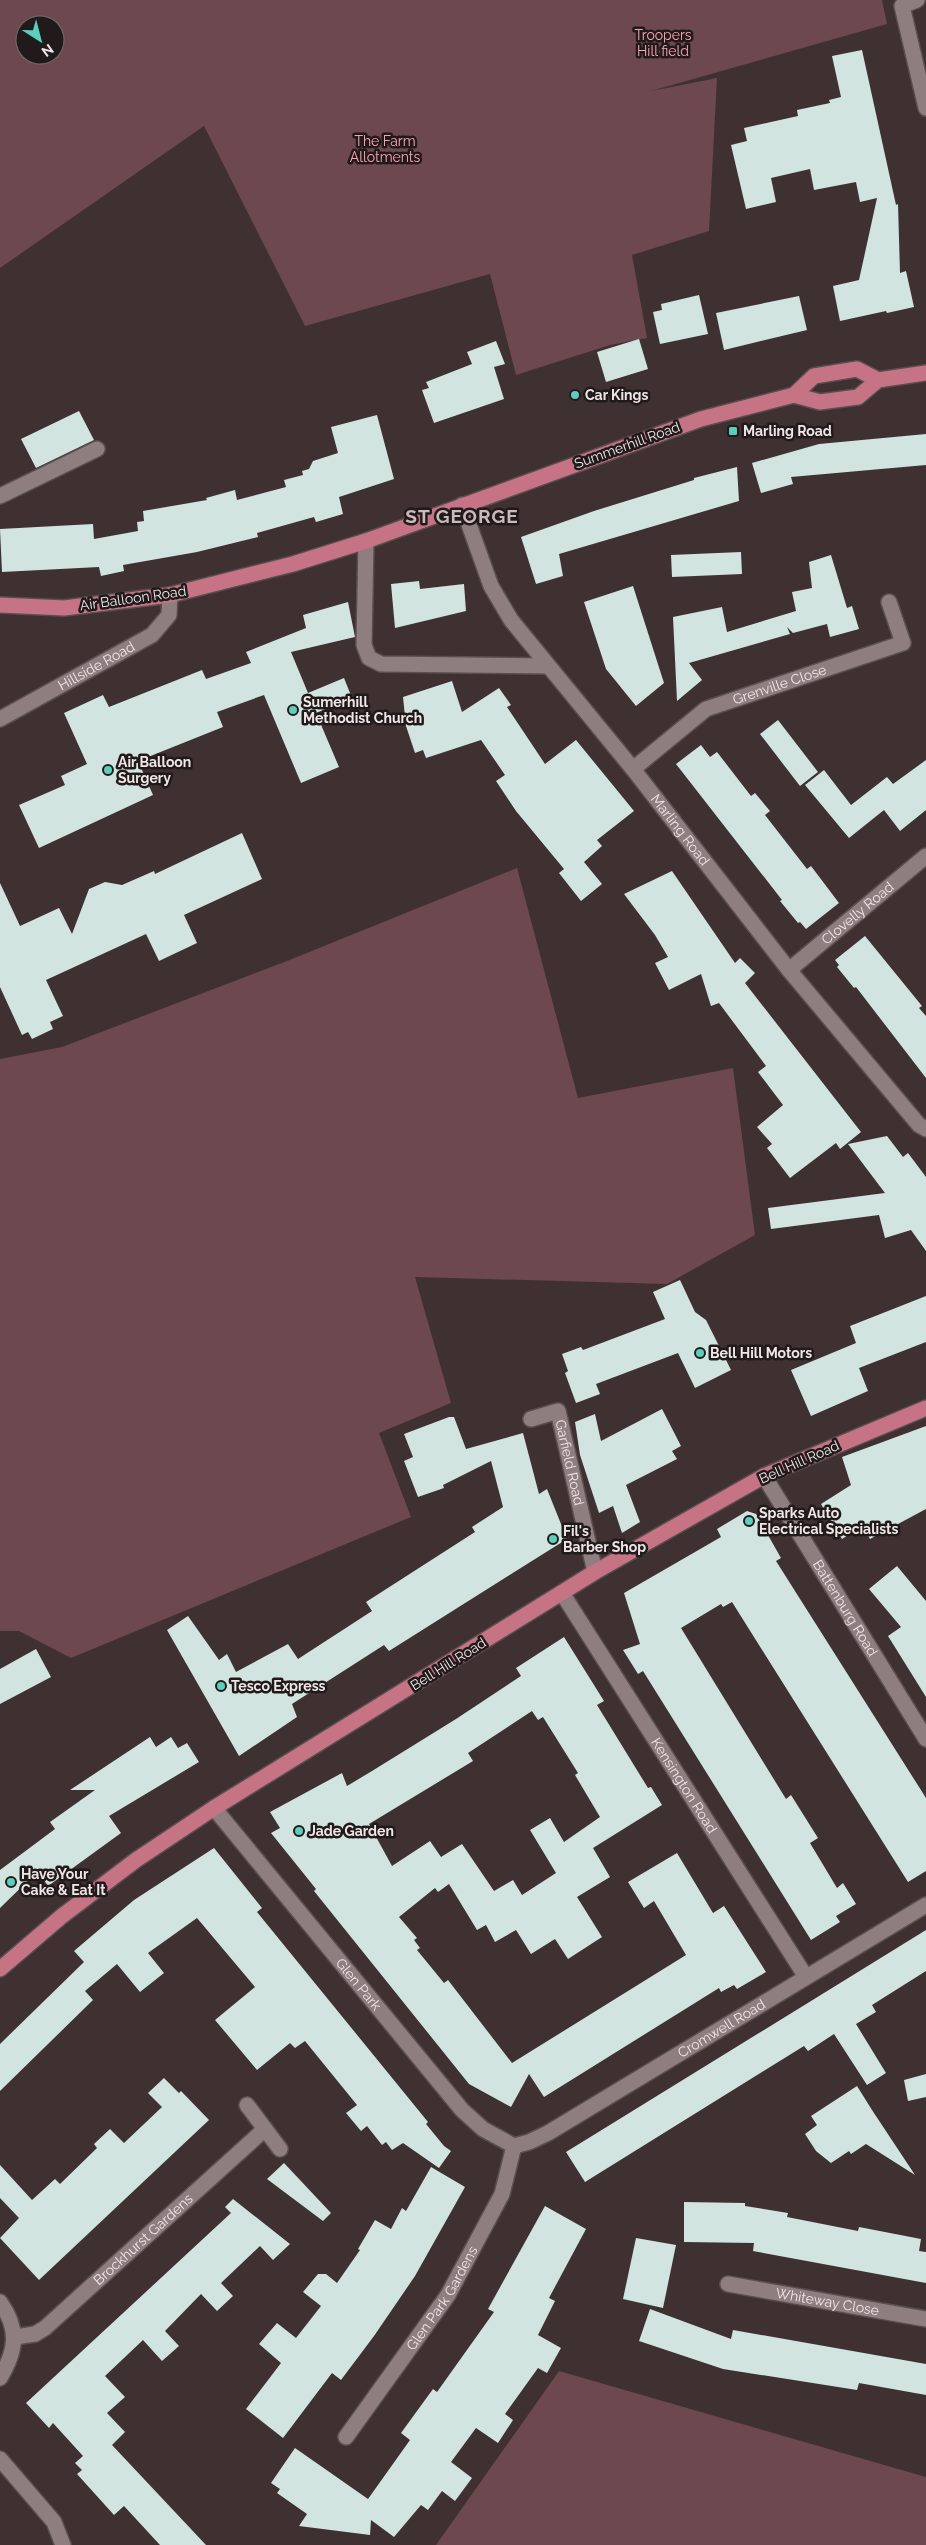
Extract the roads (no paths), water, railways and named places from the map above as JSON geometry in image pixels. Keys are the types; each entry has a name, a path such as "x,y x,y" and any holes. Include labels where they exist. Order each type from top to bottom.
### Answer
{"main road":[{"name":"Summerhill Road","path":"293,564 366,541 701,419 794,395 814,376 857,369 878,380 858,397 820,402 794,395"},
{"path":"878,380 926,373"},
{"name":"Air Balloon Road","path":"0,604 64,608 170,595 293,564"},
{"name":"Bell Hill Road","path":"0,1969 62,1916 136,1860 214,1808 595,1572 764,1476 926,1408"}],"street":[{"path":"917,0 902,6 926,108"},
{"path":"0,496 97,449"},
{"path":"462,505 491,586 511,620 548,666"},
{"path":"366,541 364,645 369,658 381,664 548,666"},
{"name":"Hillside Road","path":"0,719 152,636 169,615 170,595"},
{"name":"Grenville Close","path":"633,769 706,709 903,643 889,602"},
{"name":"Marling Road","path":"548,666 633,769 789,970 919,1125 926,1129"},
{"name":"Clovelly Road","path":"789,970 926,856"},
{"name":"Garfield Road","path":"531,1419 558,1411 595,1572"},
{"name":"Battenburg Road","path":"764,1476 926,1739"},
{"name":"Kensington Road","path":"562,1593 806,1977"},
{"name":"Glen Park","path":"214,1808 462,2110 483,2129 514,2146"},
{"name":"Cromwell Road","path":"514,2146 529,2142 548,2133 926,1905"},
{"path":"247,2105 280,2149"},
{"name":"Brockhurst Gardens","path":"15,2338 35,2334 45,2328 265,2129"},
{"name":"Glen Park Gardens","path":"346,2437 448,2295 502,2194 514,2146"},
{"name":"Whiteway Close","path":"728,2284 926,2319"},
{"path":"0,2302 15,2338 12,2356 0,2378"},
{"path":"0,2459 54,2522 63,2545"}],"place":[{"name":"Car Kings","path":"575,395"},
{"name":"Marling Road","path":"733,431"},
{"name":"Sumerhill Methodist Church","path":"293,710"},
{"name":"Air Balloon Surgery","path":"108,770"},
{"name":"Bell Hill Motors","path":"700,1353"},
{"name":"Sparks Auto Electrical Specialists","path":"749,1521"},
{"name":"Fil's Barber Shop","path":"553,1539"},
{"name":"Tesco Express","path":"221,1686"},
{"name":"Jade Garden","path":"299,1831"},
{"name":"Have Your Cake & Eat It","path":"11,1882"}],"district":[{"name":"ST GEORGE","path":"462,516"}],"park label":[{"name":"Troopers Hill field","path":"663,43"},
{"name":"The Farm Allotments","path":"385,150"}]}
